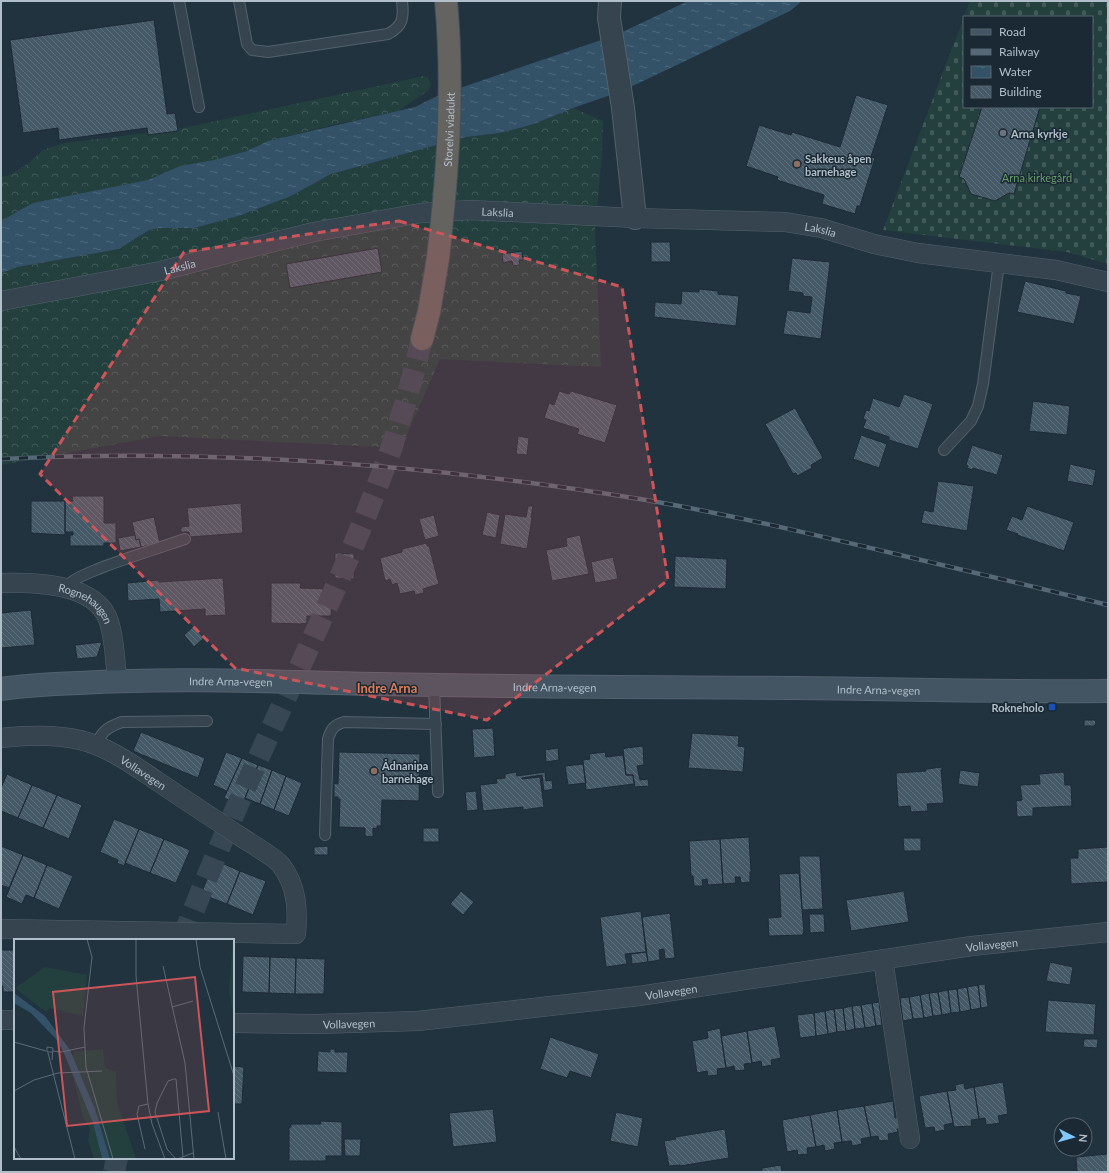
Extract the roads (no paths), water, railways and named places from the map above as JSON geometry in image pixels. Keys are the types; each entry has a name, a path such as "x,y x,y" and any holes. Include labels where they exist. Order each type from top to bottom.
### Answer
{"highway":[{"name":"Storelvi viadukt","path":"422,339 429,312 446,196 451,90 446,1"}],"main road":[{"name":"Indre Arna-vegen","path":"1,689 23,686 116,680 1005,692 1108,691"}],"street":[{"path":"610,10 623,108 635,218"},
{"name":"Lakslia","path":"1,301 161,271 314,232 421,213 470,210 635,218 785,222 821,228 874,244 918,253 1056,270 1108,282"},
{"name":"Rognehaugen","path":"1,583 43,584 65,588 82,593 93,600 104,611 109,622 113,641 116,680"},
{"name":"Vollavegen","path":"1,738 44,736 80,740 116,755 280,864 293,886 297,914 296,934 1,929"},
{"name":"Vollavegen","path":"234,1023 316,1024 418,1021 639,996 972,946 1108,932"},
{"path":"883,959 910,1139"},
{"path":"1,1020 14,1020"}],"lane":[{"path":"179,1 199,107"},
{"path":"239,1 247,44 252,50 268,52 388,34 396,29 401,22 403,9 402,1"},
{"path":"944,450 971,421 978,406 983,384 998,263"},
{"path":"65,588 70,582 78,577 115,562 185,538"},
{"path":"434,685 438,792"},
{"path":"96,746 100,736 106,730 111,726 122,722 207,721"},
{"path":"325,835 328,739 331,730 336,724 344,722 436,724"}],"water":[{"path":"688,1 802,1 790,11 622,91 573,108 534,124 500,133 466,137 331,174 291,196 238,216 194,228 160,228 149,230 119,249 18,267 1,273 1,221 33,203 148,180 180,166 214,160 247,151 268,141 415,107 439,95 616,35"}],"tunnel":[{"path":"182,939 225,835 371,503 391,449 408,394 422,339"},
{"path":"114,1172 117,1159"}],"railway":[{"path":"1,459 82,456 244,458 325,462 486,477 646,500 742,519 926,561 1108,605"}],"place":[{"name":"Arna kyrkje","path":"1003,133"},
{"name":"Sakkeus åpen barnehage","path":"797,164"},
{"name":"Rokneholo","path":"1052,707"},
{"name":"Ådnanipa barnehage","path":"374,771"}],"district":[{"name":"Indre Arna","path":"387,688"}],"park label":[{"name":"Arna kirkegård","path":"1037,177"}]}
